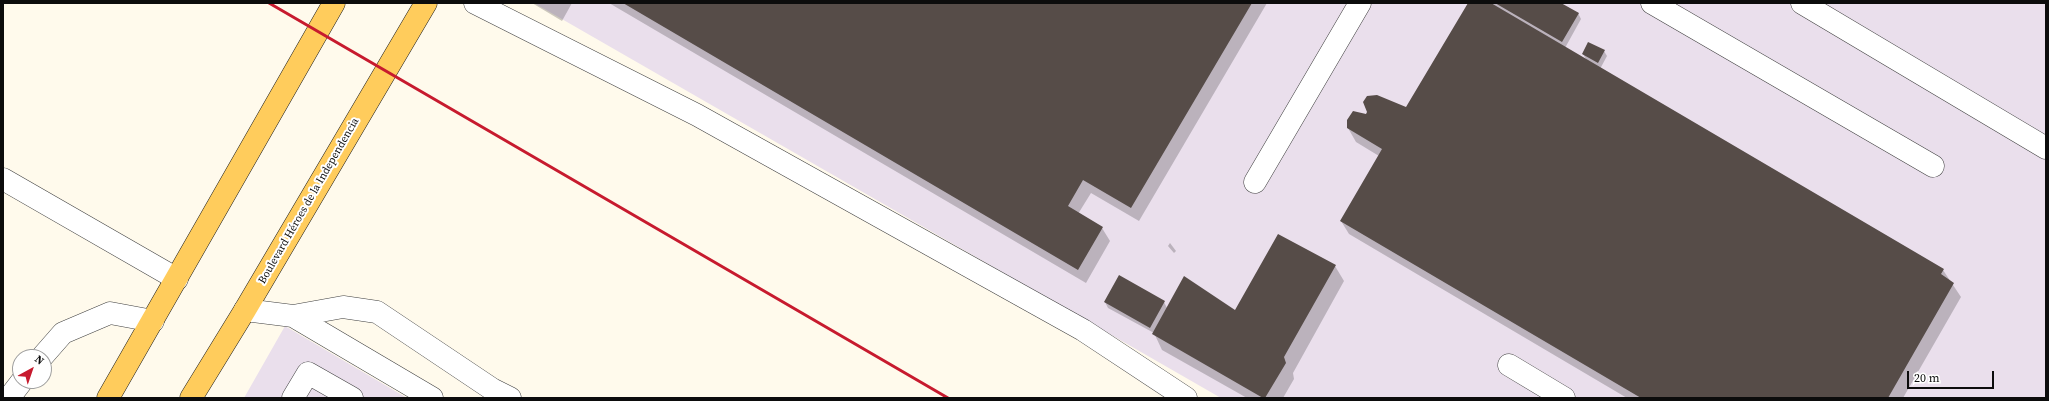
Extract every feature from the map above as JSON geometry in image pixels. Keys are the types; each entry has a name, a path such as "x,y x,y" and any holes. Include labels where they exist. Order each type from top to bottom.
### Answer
{"main road":[{"path":"108,398 334,3"},
{"name":"Boulevard Héroes de la Independencia","path":"191,398 246,310 426,3"}],"street":[{"path":"476,3 697,114 1083,330 1186,398"},
{"path":"1255,182 1360,3"},
{"path":"1652,3 1933,166"},
{"path":"1802,3 2046,148"},
{"path":"3,179 177,279"},
{"path":"246,310 293,316 343,307 377,312 492,389 510,398"},
{"path":"49,349 63,333 110,313 153,320"},
{"path":"293,316 432,398"},
{"path":"1509,365 1564,398"},
{"path":"293,398 308,373 352,398"},
{"path":"9,398 16,389"}],"shaded area":[{"path":"534,3 2046,3 2046,398 1221,398"},
{"path":"285,326 407,398 244,398"}],"building":[{"path":"623,3 1252,3 1131,208 1083,180 1068,206 1103,227 1078,270"},
{"path":"1468,3 1491,3 1944,269 1941,274 1954,283 1888,398 1641,398 1340,221 1382,149 1347,128 1347,120 1353,111 1366,114 1367,112 1363,102 1367,96 1377,95 1406,107"},
{"path":"1495,3 1561,3 1579,13 1562,42"},
{"path":"1588,42 1605,50 1598,63 1582,54"},
{"path":"1278,234 1336,265 1284,357 1286,363 1265,398 1263,398 1152,334 1184,276 1235,310"},
{"path":"1119,275 1165,301 1150,328 1104,302"}],"railway":[{"path":"269,3 948,398"}]}
